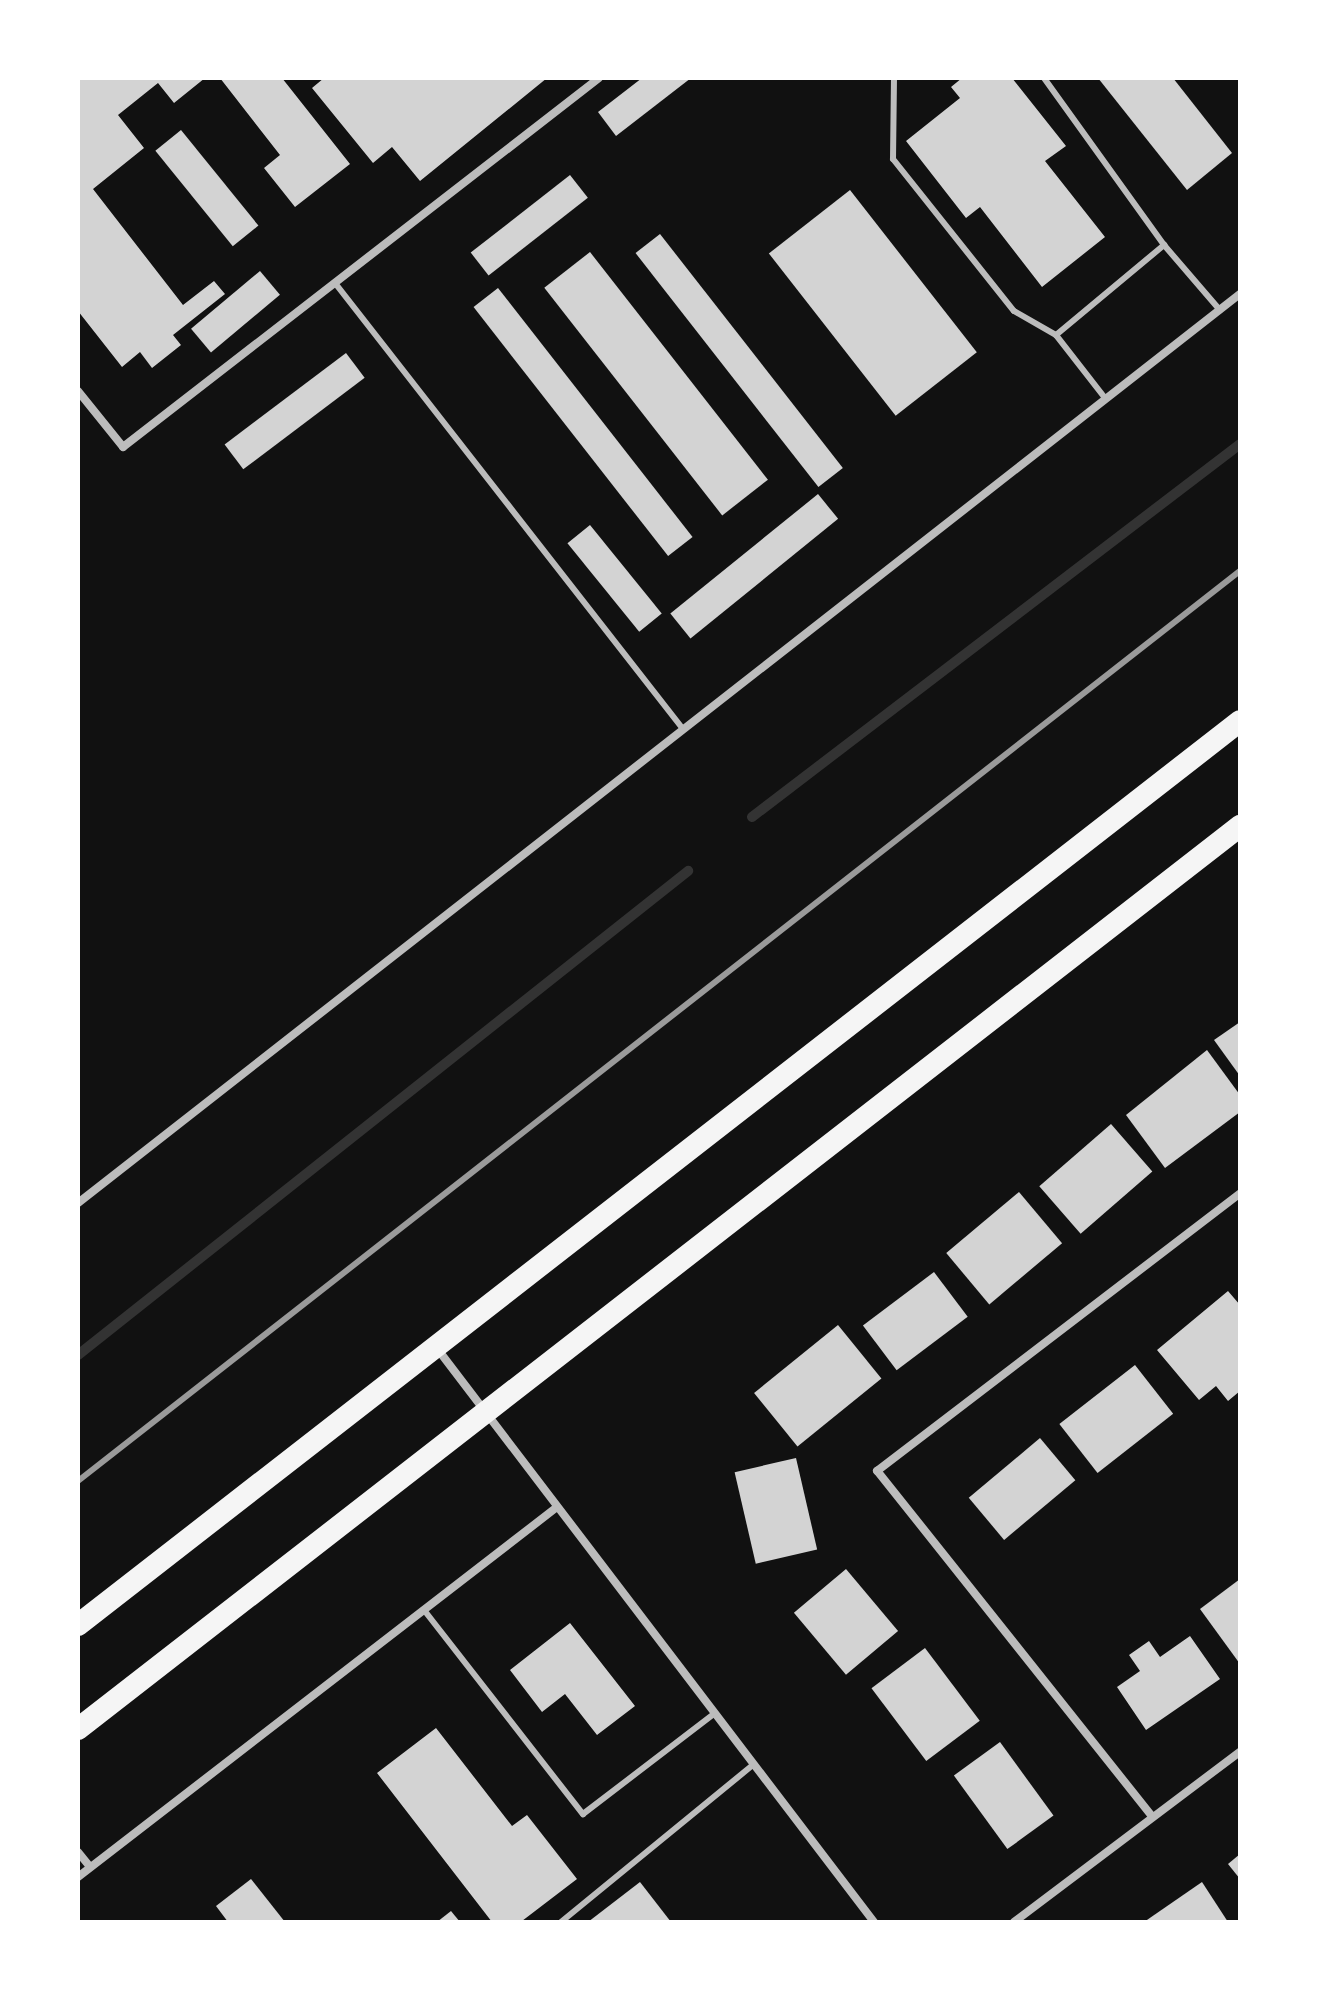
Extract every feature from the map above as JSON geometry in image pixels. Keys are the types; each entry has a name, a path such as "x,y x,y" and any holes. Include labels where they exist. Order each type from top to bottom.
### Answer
{"highway":[{"path":"78,1625 1240,721"},
{"path":"78,1729 1240,826"}],"street":[{"path":"78,391 123,447 599,78"},
{"path":"78,1203 1240,294"},
{"path":"1151,1815 877,1471 1240,1193"},
{"path":"436,1347 874,1922"},
{"path":"78,1877 557,1507"},
{"path":"1014,1922 1151,1815 1240,1752"},
{"path":"78,1852 90,1867"}],"lane":[{"path":"894,78 893,159 1014,311 1056,335 1105,398"},
{"path":"1044,78 1164,245 1220,310"},
{"path":"1056,335 1164,245"},
{"path":"335,283 683,729"},
{"path":"424,1610 583,1814 715,1713"},
{"path":"561,1922 754,1764"}],"building":[{"path":"78,78 205,78 174,103 158,83 118,115 144,148 93,189 183,305 214,281 225,294 173,335 181,345 152,368 140,352 122,367 78,311"},
{"path":"220,78 282,78 350,164 295,207 264,168 280,155"},
{"path":"324,78 547,78 420,181 392,147 373,163 312,88"},
{"path":"642,78 691,78 616,136 598,112"},
{"path":"962,78 1012,78 1066,146 1045,161 1105,237 1042,287 980,207 966,218 906,141 960,98 951,87"},
{"path":"1098,78 1173,78 1232,153 1187,190"},
{"path":"181,130 258,226 233,246 155,151"},
{"path":"570,175 588,198 489,275 471,253"},
{"path":"850,190 977,352 896,416 769,253"},
{"path":"660,234 843,468 818,487 636,253"},
{"path":"590,252 768,480 722,515 544,288"},
{"path":"260,271 280,295 211,353 191,329"},
{"path":"498,288 693,537 668,556 474,307"},
{"path":"346,353 365,378 243,469 225,444"},
{"path":"818,494 838,519 690,638 670,614"},
{"path":"590,525 662,614 639,632 567,543"},
{"path":"1240,1022 1240,1076 1214,1040"},
{"path":"1207,1050 1240,1095 1240,1112 1165,1168 1126,1115"},
{"path":"1111,1124 1152,1172 1081,1234 1039,1186"},
{"path":"1019,1192 1062,1243 989,1304 946,1253"},
{"path":"934,1272 968,1317 897,1370 863,1326"},
{"path":"1228,1291 1240,1305 1240,1391 1228,1401 1216,1386 1199,1400 1157,1350"},
{"path":"838,1325 881,1379 797,1447 754,1393"},
{"path":"1135,1365 1173,1414 1098,1473 1059,1424"},
{"path":"1040,1438 1075,1480 1004,1540 969,1498"},
{"path":"796,1458 817,1550 756,1564 735,1472"},
{"path":"846,1569 898,1631 846,1675 794,1613"},
{"path":"1240,1579 1240,1664 1200,1609"},
{"path":"570,1623 635,1706 597,1735 565,1694 542,1712 510,1670"},
{"path":"1190,1636 1220,1679 1146,1730 1117,1687 1140,1671 1129,1655 1149,1641 1160,1657"},
{"path":"925,1648 980,1721 926,1761 871,1688"},
{"path":"436,1728 512,1826 527,1815 577,1879 522,1921 492,1922 377,1773"},
{"path":"1000,1742 1053,1816 1007,1849 954,1776"},
{"path":"1240,1854 1240,1879 1228,1864"},
{"path":"251,1879 285,1922 228,1922 216,1906"},
{"path":"640,1882 671,1922 588,1922"},
{"path":"1202,1882 1228,1922 1144,1922"},
{"path":"451,1911 460,1922 437,1922"}],"waterway":[{"path":"752,817 1240,444"},
{"path":"78,1355 688,871"}],"railway":[{"path":"78,1481 1240,571"}]}
